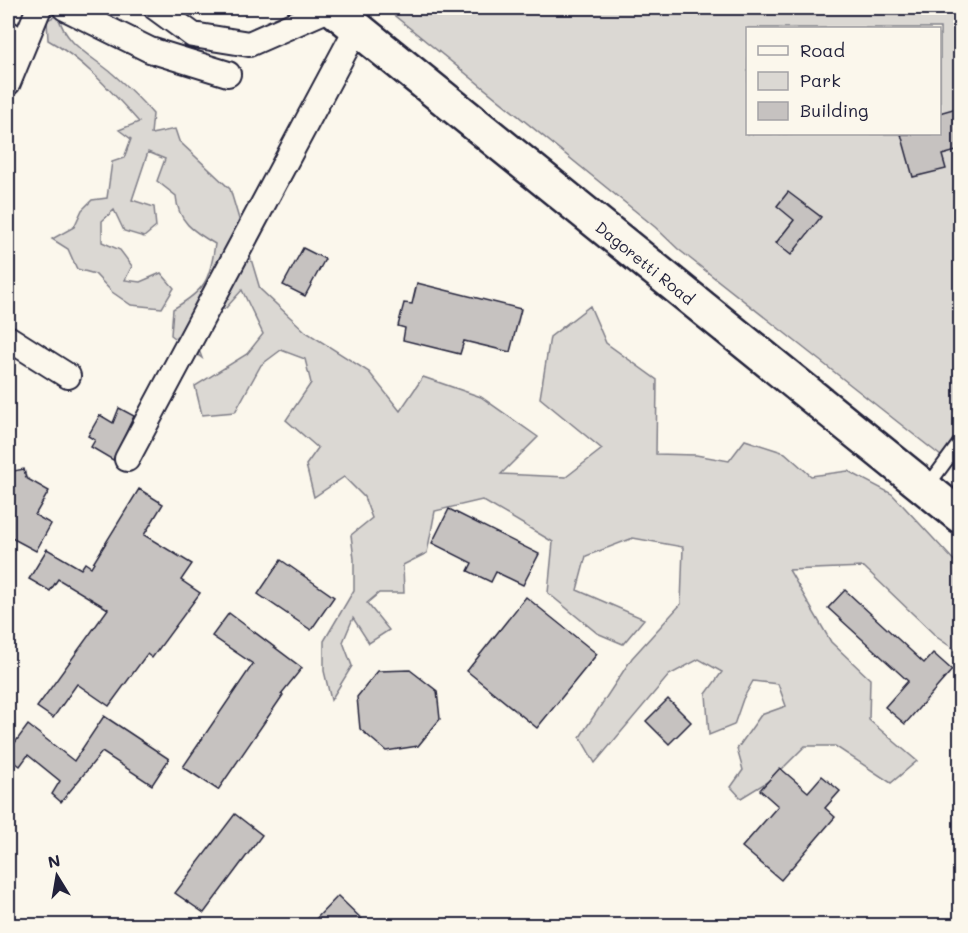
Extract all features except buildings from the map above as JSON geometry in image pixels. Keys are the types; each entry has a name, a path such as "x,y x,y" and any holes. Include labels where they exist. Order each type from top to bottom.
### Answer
{"main road":[{"name":"Dagoretti Road","path":"332,8 960,516"}],"street":[{"path":"8,83 17,32 39,8"},
{"path":"65,8 150,50 228,74"},
{"path":"156,8 193,35 249,44 332,8"},
{"path":"127,459 357,28"},
{"path":"8,338 68,376"}],"lane":[{"path":"926,488 960,442"}],"green space":[{"path":"385,8 960,8 960,471 678,249 655,227"},
{"path":"58,15 73,42 119,79 153,114 151,134 175,129 179,141 230,189 260,289 306,332 369,372 400,411 423,377 481,397 538,437 501,474 566,477 602,449 540,398 550,337 590,306 606,343 657,380 656,454 696,455 729,461 745,440 785,453 811,476 848,471 892,494 960,567 960,653 938,638 864,567 789,570 831,642 870,679 869,720 917,761 891,783 835,746 805,746 772,779 741,798 731,787 743,770 737,749 761,715 786,706 778,684 753,681 743,699 734,725 709,735 706,694 722,672 699,659 669,675 595,763 580,737 632,658 681,604 683,547 633,538 586,556 577,590 644,619 623,644 597,633 548,593 553,542 482,500 435,511 427,553 403,565 404,593 379,593 367,603 389,630 369,643 353,618 343,642 352,666 331,700 324,671 324,641 354,590 351,535 372,518 364,497 344,477 314,497 306,465 318,448 286,420 311,383 305,359 281,350 261,365 235,412 202,415 195,386 247,354 263,334 242,290 226,308 189,324 202,358 171,335 173,309 192,296 204,283 211,267 215,244 188,225 180,213 176,196 157,181 165,159 148,152 132,200 154,207 156,227 144,237 124,231 114,210 102,221 102,242 120,250 132,266 125,280 140,282 161,273 174,288 162,308 131,305 112,292 95,274 77,269 68,249 52,239 74,227 82,210 92,200 107,198 112,162 124,158 131,139 119,130 139,122 85,66 48,40 47,20"}]}
